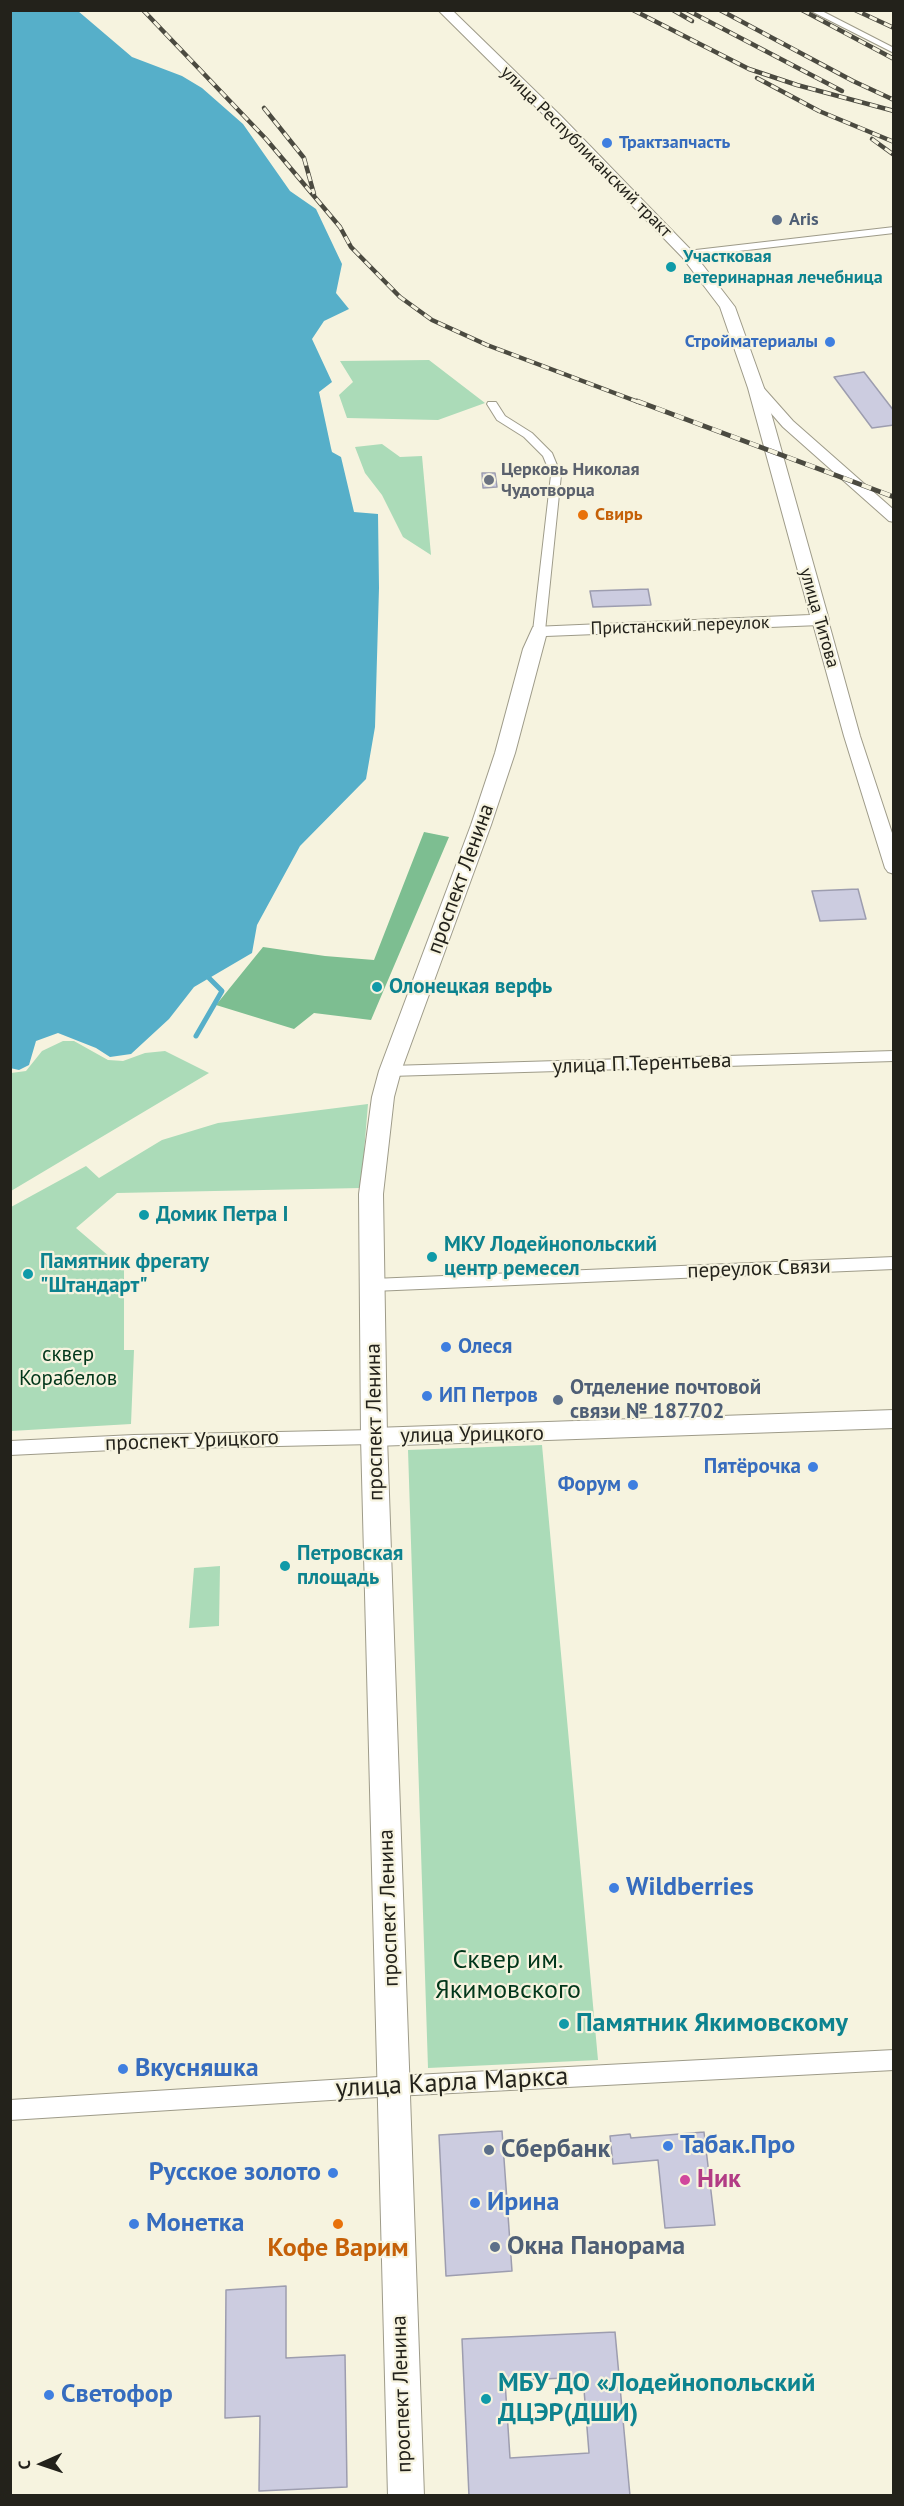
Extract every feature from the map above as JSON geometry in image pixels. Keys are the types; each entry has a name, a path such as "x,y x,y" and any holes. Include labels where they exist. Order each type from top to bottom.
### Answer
{"main road":[{"name":"улица Республиканский тракт","path":"444,10 556,119 687,255 727,308 748,366"},
{"name":"улица Титова","path":"748,366 820,620"},
{"name":"Пристанский переулок","path":"539,631 820,620"},
{"name":"проспект Ленина","path":"405,2496 395,2086 374,1437 371,1194 383,1096 390,1071 481,825 505,753 532,649 539,631"}],"street":[{"path":"813,10 894,51"},
{"path":"687,255 894,230"},
{"path":"756,388 788,423 894,518"},
{"name":"проспект Ленина","path":"492,404 501,418 528,435 548,455 556,475 539,631"},
{"name":"улица Титова","path":"820,620 894,868"},
{"name":"улица П.Терентьева","path":"390,1071 894,1056"},
{"name":"переулок Связи","path":"373,1285 894,1263"},
{"name":"улица Урицкого","path":"374,1437 894,1419"},
{"name":"проспект Урицкого","path":"10,1448 374,1437"},
{"name":"улица Карла Маркса","path":"10,2110 395,2086 894,2060"}],"green space":[{"path":"429,360 485,403 438,420 347,418 339,395 353,382 340,361"},
{"path":"382,444 400,457 422,456 431,555 403,537 382,495 365,473 355,447"},
{"path":"424,832 449,837 371,1020 314,1013 294,1029 216,1005 263,947 374,960"},
{"path":"63,1041 74,1041 108,1060 123,1061 145,1053 165,1051 209,1073 11,1191 11,1073 26,1071 42,1051"},
{"name":"сквер Корабелов","path":"368,1104 361,1188 117,1193 76,1228 124,1269 124,1350 134,1350 131,1424 11,1431 11,1207 86,1166 99,1178 162,1140 218,1123"},
{"name":"Сквер им. Якимовского","path":"542,1445 598,2060 428,2068 408,1450"},
{"path":"220,1566 219,1626 189,1628 194,1568"}],"water":[{"path":"11,10 78,11 132,57 182,76 202,88 243,124 290,191 316,209 342,264 336,293 349,309 324,321 312,339 332,382 319,392 332,452 341,457 354,512 378,514 379,588 375,727 366,779 300,846 257,925 252,953 194,987 169,1019 131,1054 110,1057 96,1048 58,1033 36,1041 29,1065 19,1070 10,1068"}],"building":[{"path":"864,372 894,411 894,425 872,428 834,377"},
{"name":"Церковь Николая Чудотворца","path":"482,473 495,473 497,487 483,488"},
{"path":"648,589 651,605 593,607 590,591"},
{"path":"858,889 866,919 820,921 812,891"},
{"name":"Ирина","path":"502,2131 512,2271 446,2276 439,2135"},
{"name":"Ник","path":"704,2132 715,2225 665,2228 658,2160 613,2164 610,2136 630,2134 631,2138"},
{"path":"286,2286 286,2358 345,2355 347,2487 259,2491 260,2416 225,2418 226,2290"},
{"name":"МБУ ДО «Лодейнопольский ДЦЭР(ДШИ)","path":"615,2332 630,2496 469,2496 462,2339","holes":["583,2377 589,2453 510,2458 505,2381"]}],"waterway":[{"path":"196,1036 222,991 209,978"}],"railway":[{"path":"143,10 266,139 340,227 351,247 400,297 432,320 487,345 641,403"},
{"path":"633,10 749,69 797,85 894,111"},
{"path":"673,10 692,21"},
{"path":"687,10 842,91"},
{"path":"720,10 853,81 894,100"},
{"path":"802,10 894,59"},
{"path":"855,10 894,28"},
{"path":"757,78 819,111 894,142"},
{"path":"264,108 304,158 314,194"},
{"path":"872,139 894,155"},
{"path":"637,401 894,497"}],"place":[{"name":"Трактзапчасть","path":"607,143"},
{"name":"Aris","path":"777,220"},
{"name":"Участковая ветеринарная лечебница","path":"671,267"},
{"name":"Стройматериалы","path":"830,342"},
{"name":"Церковь Николая Чудотворца","path":"489,480"},
{"name":"Свирь","path":"583,515"},
{"name":"Олонецкая верфь","path":"377,987"},
{"name":"Домик Петра I","path":"144,1215"},
{"name":"МКУ Лодейнопольский центр ремесел","path":"432,1257"},
{"name":"Памятник фрегату \"Штандарт\"","path":"28,1274"},
{"name":"Олеся","path":"446,1347"},
{"name":"ИП Петров","path":"427,1396"},
{"name":"Отделение почтовой связи № 187702","path":"558,1400"},
{"name":"Пятёрочка","path":"813,1467"},
{"name":"Форум","path":"633,1485"},
{"name":"Петровская площадь","path":"285,1566"},
{"name":"Wildberries","path":"614,1888"},
{"name":"Памятник Якимовскому","path":"564,2024"},
{"name":"Вкусняшка","path":"123,2069"},
{"name":"Табак.Про","path":"668,2146"},
{"name":"Сбербанк","path":"489,2150"},
{"name":"Русское золото","path":"333,2173"},
{"name":"Ник","path":"685,2180"},
{"name":"Ирина","path":"475,2203"},
{"name":"Монетка","path":"134,2224"},
{"name":"Кофе Варим","path":"338,2224"},
{"name":"Окна Панорама","path":"495,2247"},
{"name":"Светофор","path":"49,2395"},
{"name":"МБУ ДО «Лодейнопольский ДЦЭР(ДШИ)","path":"486,2399"}]}
